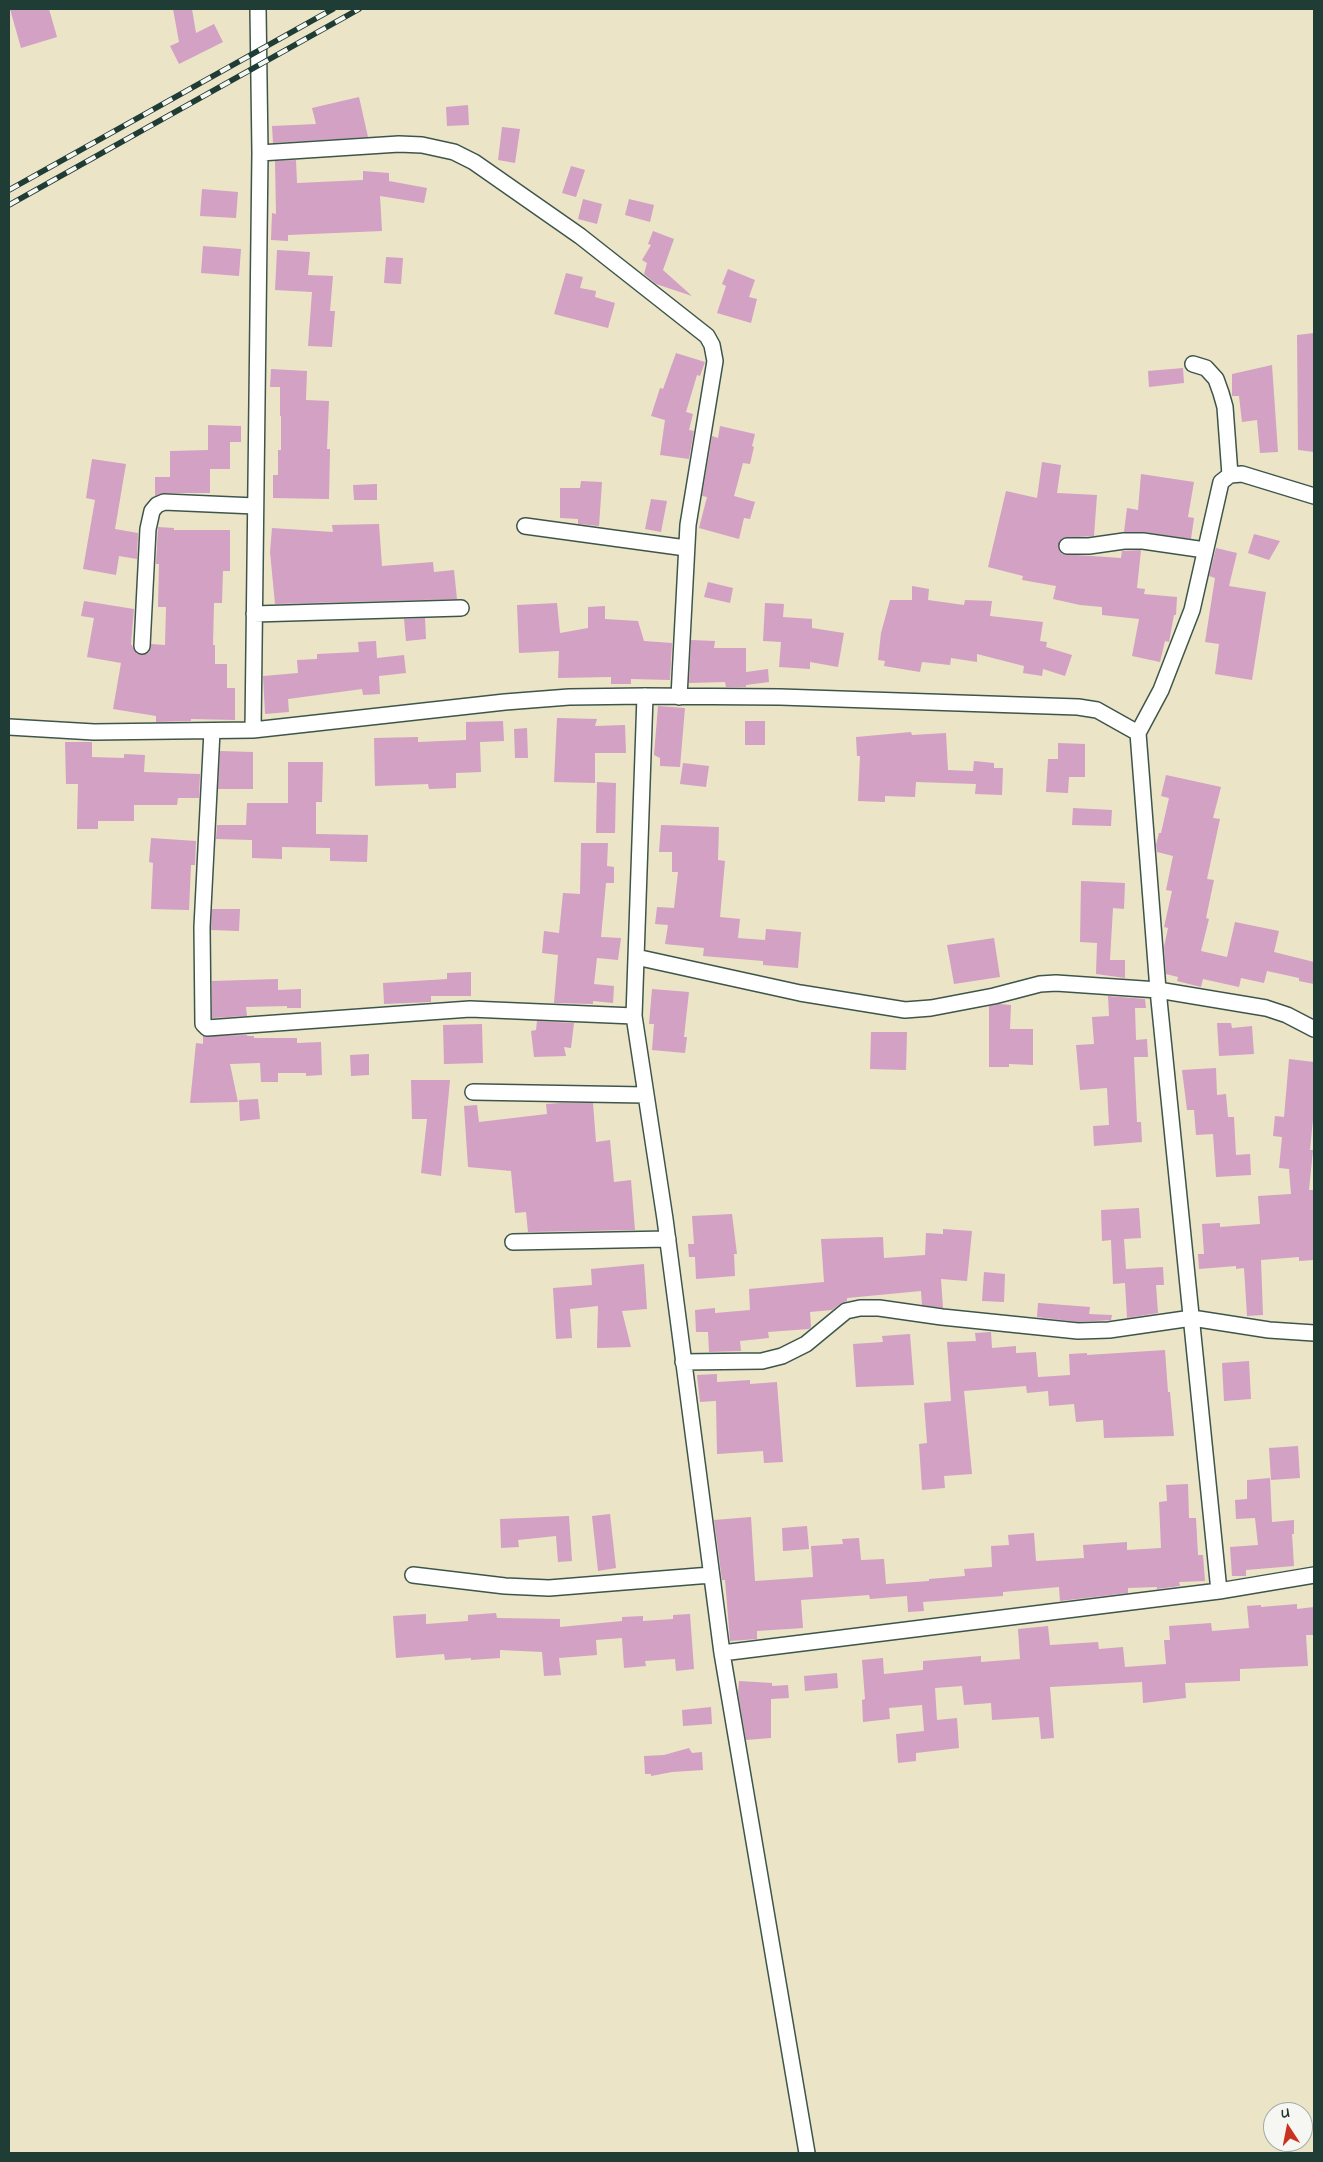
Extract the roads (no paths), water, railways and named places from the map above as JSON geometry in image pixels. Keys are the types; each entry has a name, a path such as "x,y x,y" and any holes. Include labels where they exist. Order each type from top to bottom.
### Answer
{"street":[{"path":"253,730 260,153 258,9"},
{"path":"260,153 399,144 422,145 454,152 474,162 580,236 707,336 712,345 715,361 688,525 679,697"},
{"path":"1194,364 1206,368 1216,379 1221,393 1225,407 1230,475"},
{"path":"1219,1591 1158,990 1138,733 1161,690 1192,610 1221,482 1230,475 1242,474 1314,496"},
{"path":"142,646 148,529 152,511 157,505 164,502 255,506"},
{"path":"525,526 686,548"},
{"path":"1067,546 1143,541 1205,550"},
{"path":"254,614 461,608"},
{"path":"9,726 94,732 253,730 569,697 645,696 780,697 1078,707 1097,710 1138,733"},
{"path":"645,696 634,1016 668,1239 722,1654 807,2153"},
{"path":"212,731 202,927 204,1026 207,1028 262,1025 470,1009 634,1016"},
{"path":"636,957 800,993 905,1010 931,1008 1040,984 1158,990 1266,1008 1287,1014 1314,1029"},
{"path":"473,1092 646,1095"},
{"path":"513,1242 668,1239"},
{"path":"683,1362 762,1361 782,1356 806,1344 846,1311 860,1308 879,1308 942,1317 1078,1331 1109,1330 1192,1318 1269,1330 1314,1333"},
{"path":"413,1575 505,1586 549,1588 711,1575"},
{"path":"722,1654 1219,1591 1314,1575"}],"railway":[{"path":"9,190 333,9"},
{"path":"9,205 359,9"}]}
